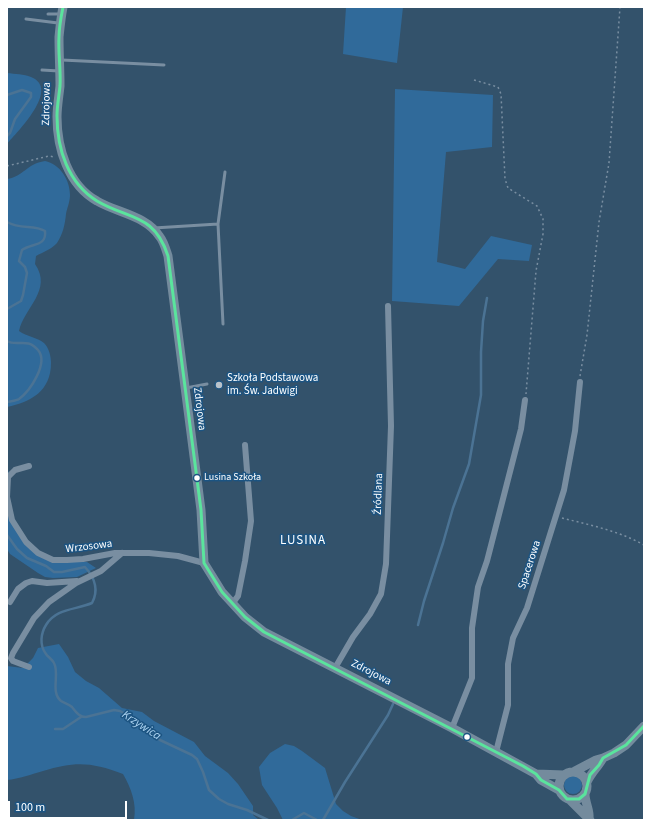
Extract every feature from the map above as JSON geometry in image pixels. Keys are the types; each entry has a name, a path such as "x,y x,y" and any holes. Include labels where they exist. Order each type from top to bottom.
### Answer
{"street":[{"name":"Zdrojowa","path":"62,15 59,38 60,71 57,117 59,139 63,158 72,177 86,194 97,201 134,217 152,228 160,236 168,256 201,510 204,563 222,592 232,604 264,632 452,728 536,774 541,780 559,790"},
{"name":"Źródlana","path":"335,668 353,637 370,614 381,594 386,564 390,426 388,306"},
{"name":"Spacerowa","path":"496,752 508,705 508,664 513,638 527,608 564,490 575,431 580,382"},
{"path":"452,728 472,678 472,628 478,586 521,429 525,400"},
{"path":"232,604 238,596 246,561 251,521 245,445"},
{"name":"Wrzosowa","path":"29,466 15,470 8,477 7,497 12,520 26,542 38,553 53,560 67,560 122,553 149,553 178,556 204,563"},
{"path":"28,667 11,658 12,653 34,618 49,602 79,581 110,564 122,553"},
{"path":"10,602 22,585 26,583 38,581 47,583 79,581"},
{"path":"575,772 626,745 644,726"},
{"path":"587,782 602,758"},
{"path":"571,771 583,775 587,782 588,786 585,794 585,800 590,819 559,790 559,782 564,775 571,771"},
{"name":"Zdrojowa","path":"536,774 564,775"},
{"path":"570,800 579,799 585,794"}],"lane":[{"path":"48,14 62,15"},
{"path":"26,19 62,15"},
{"path":"60,60 164,65"},
{"path":"42,70 60,71"},
{"path":"223,324 218,224 225,172"},
{"path":"152,228 218,224"},
{"path":"185,389 208,384"}],"path":[{"path":"580,382 587,335 599,222 609,163 620,7"},
{"path":"474,80 498,87 501,94 504,179 508,188 537,206 543,219 543,234 536,271 525,400"},
{"path":"7,166 49,156 63,158"},
{"path":"556,517 626,536 644,545"}],"shaded area":[{"path":"346,7 403,7 397,63 343,54"},
{"path":"7,73 31,77 39,83 41,91 39,100 27,121 7,144"},
{"path":"395,89 493,95 492,147 446,152 437,262 465,269 491,236 532,245 529,261 498,259 459,306 392,301"},
{"path":"45,161 60,169 66,178 70,189 70,200 59,240 53,247 36,256 35,264 40,273 41,282 39,291 36,299 26,314 19,331 25,335 38,339 46,345 51,358 50,373 48,381 38,394 24,402 7,407 7,179 17,176 33,165"},
{"path":"7,466 9,474 8,490 14,524 43,558 87,562 96,568 77,577 45,577 10,554 7,549"},
{"path":"59,644 68,657 75,672 86,681 99,688 122,708 142,712 154,721 194,742 205,756 228,773 238,784 253,806 253,815 259,820 134,820 135,808 133,796 123,774 93,765 74,764 54,768 21,778 7,780 7,666 23,668 33,658 38,648"},
{"path":"285,744 294,746 325,768 336,804 351,816 362,820 283,820 262,785 259,767 270,753"},
{"path":"573,776 579,779 582,785 579,791 573,794 567,791 564,785 567,779"}],"waterway":[{"name":"Krzywica","path":"7,95 22,90 31,93 31,97 15,119 10,133 7,136"},
{"name":"Krzywica","path":"7,222 17,226 36,228 45,231 44,240 22,250 19,261 25,267 27,273 23,295 21,301 7,309"},
{"path":"418,625 453,508 469,464 481,395 481,352 483,321 487,298"},
{"name":"Krzywica","path":"7,341 11,343 30,344 38,350 41,356 40,369 28,390 19,399 7,402"},
{"name":"Krzywica","path":"7,535 17,549 27,558 46,566 54,572 62,572 85,567 95,584 95,593 92,603 55,615 50,619 43,632 42,647 56,667 56,693 61,701 71,706 78,714 84,717 114,710 120,711 137,721 160,740 192,755 197,759 209,790 219,799 268,820"},
{"path":"323,820 345,782 388,715 393,704"},
{"path":"55,729 63,729 81,717"},
{"name":"Krzywica","path":"292,820 304,813 317,820"}],"transit line":[{"path":"63,7 59,33 60,86 57,108 59,141 62,153 72,175 87,194 97,201 148,225 156,232 168,256 201,510 204,563 222,592 245,617 264,632 523,766 536,774 541,780 559,790 567,799 579,799 585,794 590,775 603,758 626,745 644,726"}],"place":[{"name":"Szkoła Podstawowa im. Św. Jadwigi","path":"219,385"},
{"name":"Lusina Szkoła","path":"197,478"}],"district":[{"name":"LUSINA","path":"303,541"}]}
